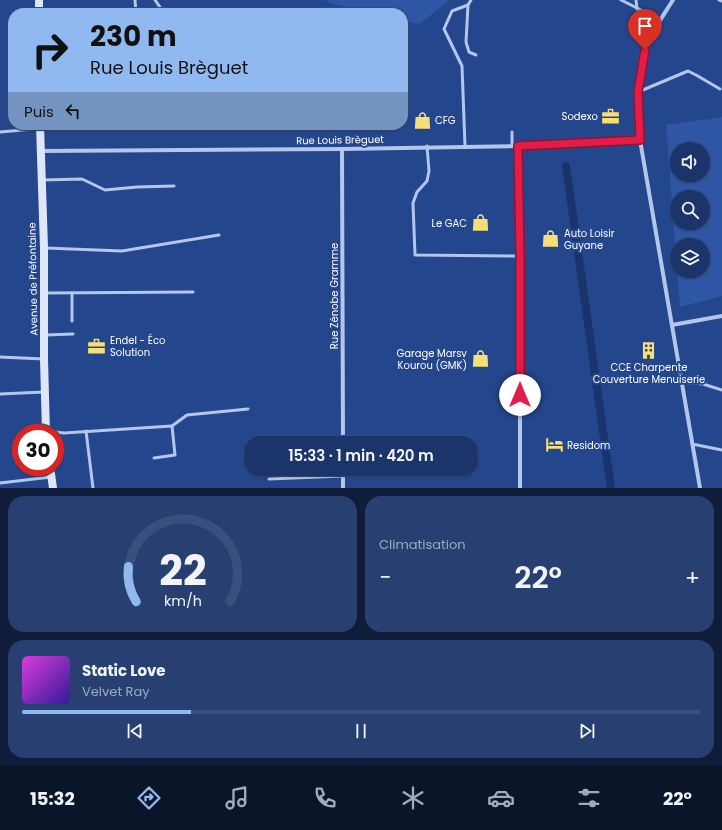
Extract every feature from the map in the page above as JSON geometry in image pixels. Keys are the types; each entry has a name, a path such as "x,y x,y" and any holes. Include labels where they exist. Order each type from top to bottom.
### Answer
{"main road":[{"name":"Avenue de Préfontaine","path":"40,130 44,248 44,392 46,424"},
{"path":"51,477 53,488"}],"street":[{"path":"673,0 657,25 645,50 638,92 640,140 700,488"},
{"name":"Rue Louis Brèguet","path":"40,151 518,146 640,140"},
{"path":"518,146 520,256 520,488"},
{"name":"Rue Zénobe Gramme","path":"342,149 343,436"},
{"path":"672,325 722,316"},
{"path":"343,476 343,488"}],"lane":[{"path":"471,0 468,5 466,42 469,52 476,55"},
{"path":"621,0 643,11 657,25"},
{"path":"636,0 637,8"},
{"path":"465,146 462,66 444,29 452,11 468,5"},
{"path":"638,92 688,72 720,89"},
{"path":"0,132 16,130"},
{"path":"512,132 512,145"},
{"path":"427,146 427,181 417,192 413,203 415,255 520,256"},
{"path":"41,180 82,179 105,190 174,186"},
{"path":"44,248 122,251 219,235"},
{"path":"44,294 193,292"},
{"path":"72,293 72,321"},
{"path":"44,335 72,334"},
{"path":"0,357 44,358"},
{"path":"682,382 703,384 722,390"},
{"path":"0,394 44,392"},
{"path":"64,433 172,426 187,415 248,409"},
{"path":"154,458 175,455 172,426"},
{"path":"86,431 93,488"},
{"path":"692,444 722,450"},
{"path":"269,479 343,476"},
{"path":"0,483 51,477"}],"shaded area":[{"path":"325,0 450,0 419,24 408,22 408,8 350,8 333,4"},
{"path":"722,117 722,296 680,307 678,278 710,278 710,238 675,238 674,230 710,230 710,190 671,190 670,182 710,182 710,142 670,142 670,177 666,125"}],"waterway":[{"path":"566,166 611,488"}],"place":[{"name":"Sodexo","path":"611,116"},
{"name":"CFG","path":"422,120"},
{"name":"Le GAC","path":"480,223"},
{"name":"Auto Loisir Guyane","path":"551,239"},
{"name":"Endel - Éco Solution","path":"97,346"},
{"name":"CCE Charpente Couverture Menuiserie","path":"649,350"},
{"name":"Garage Marsy Kourou (GMK)","path":"480,359"},
{"name":"Residom","path":"554,445"}],"route":[{"path":"520,395 518,146 640,140 638,92 645,50"}]}
